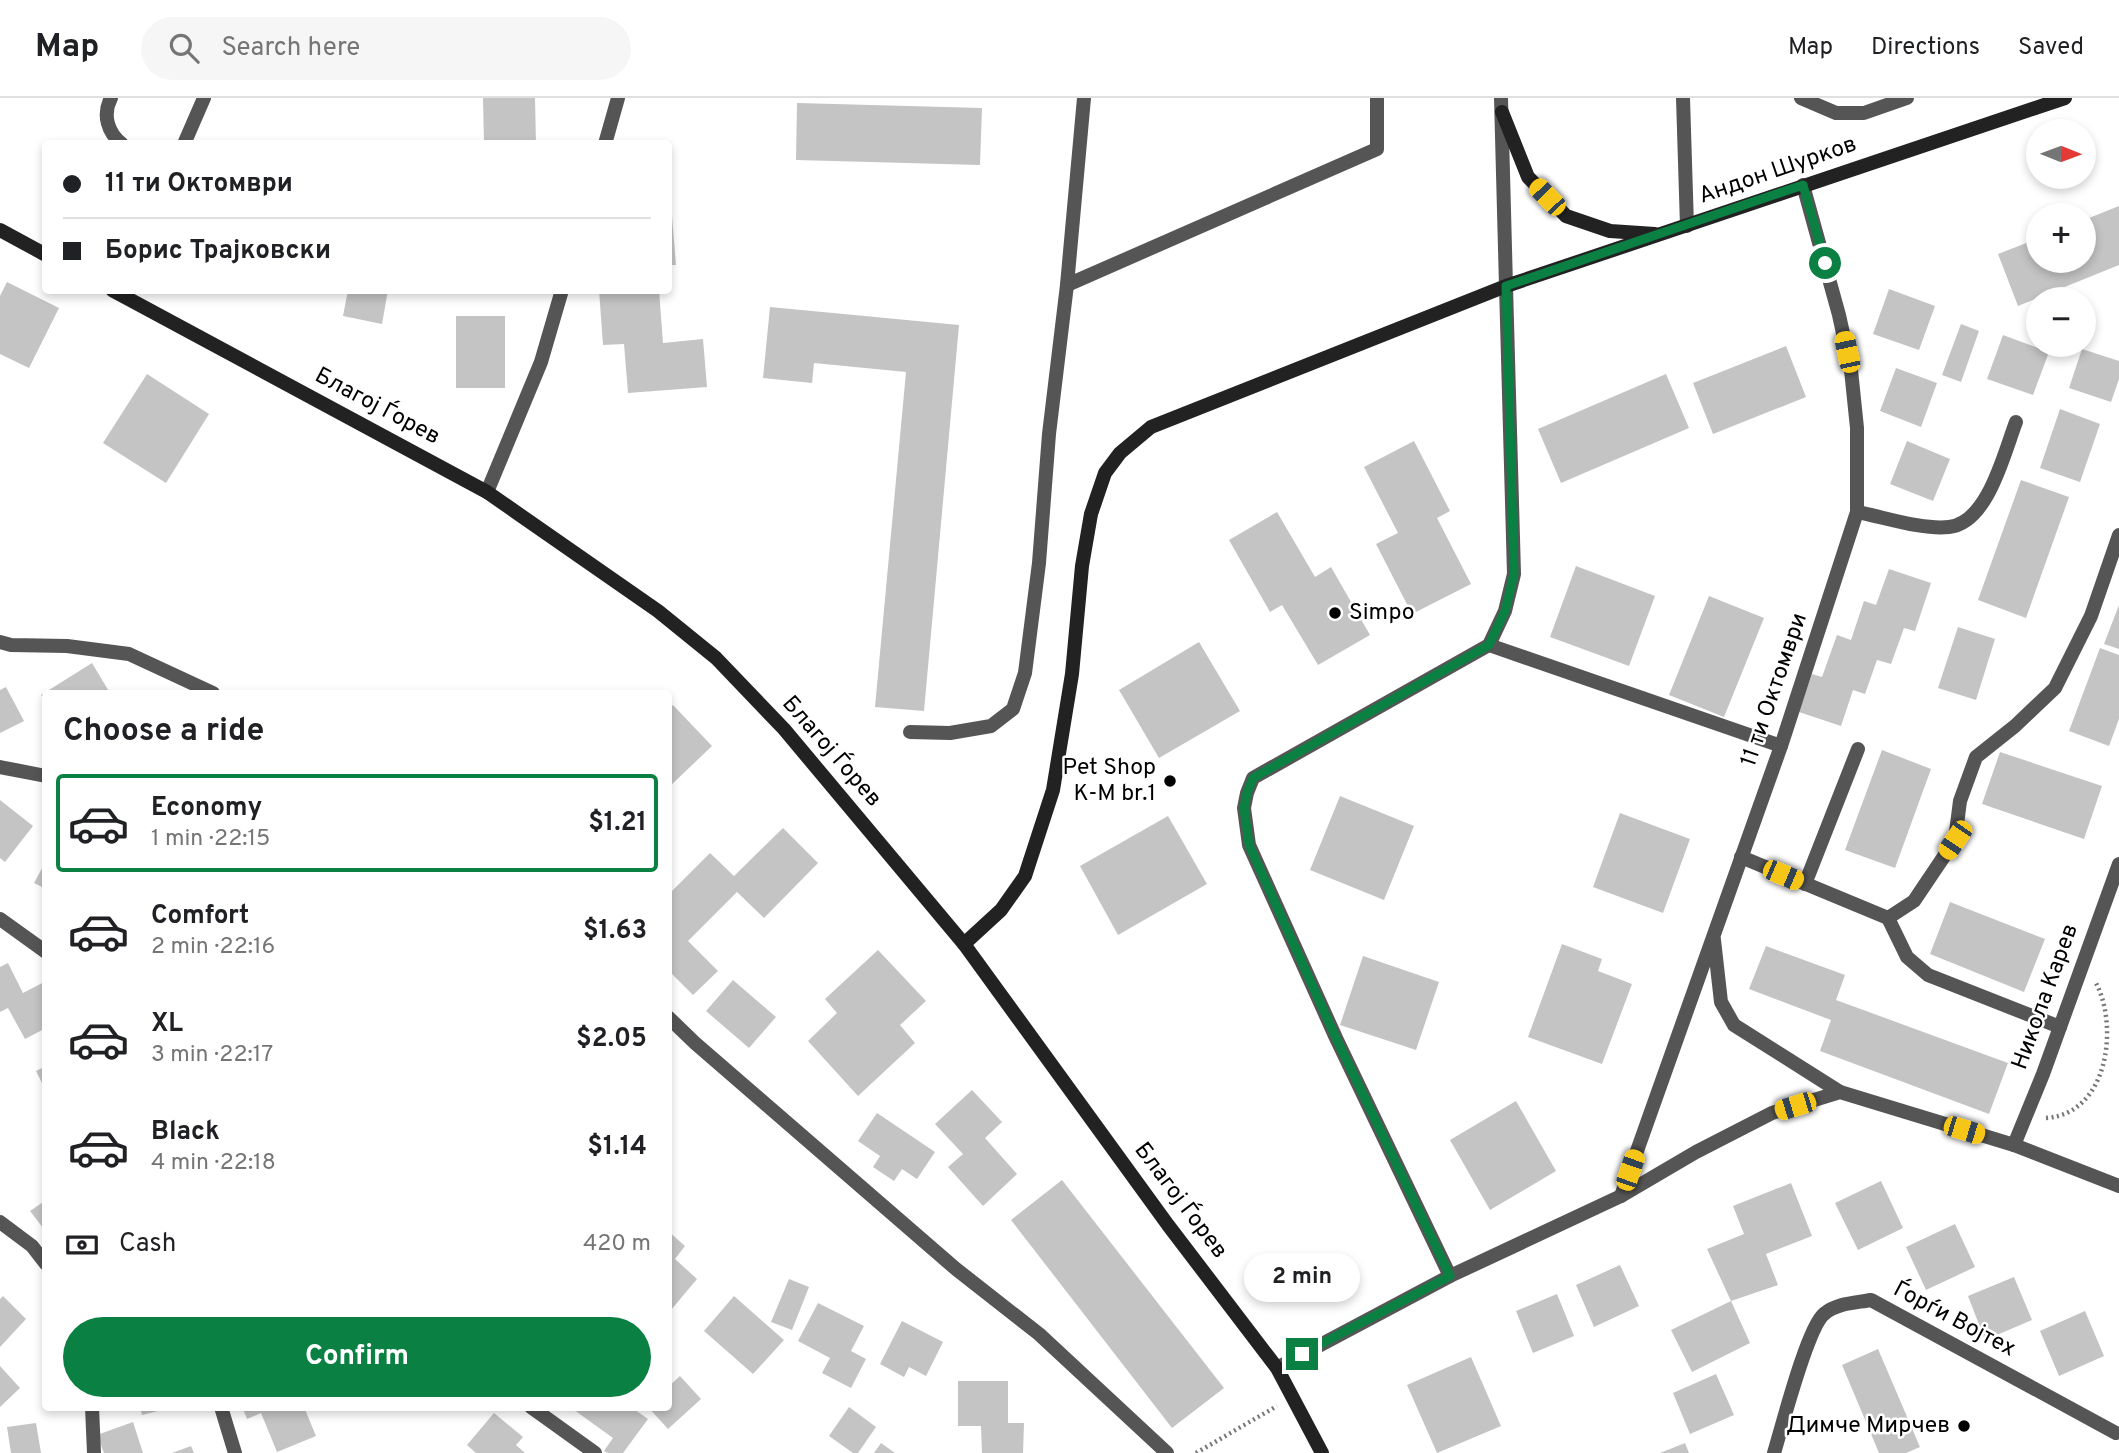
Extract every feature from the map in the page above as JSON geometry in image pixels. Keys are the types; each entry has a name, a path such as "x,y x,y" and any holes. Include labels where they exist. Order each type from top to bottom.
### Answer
{"main road":[{"name":"Андон Шурков","path":"964,944 1001,909 1025,876 1053,790 1072,674 1082,566 1091,514 1105,473 1120,453 1151,426 1506,286 2065,98"},
{"path":"1502,105 1528,177 1566,216 1609,231 1661,235"},
{"path":"0,230 42,253"},
{"name":"Благој Ѓорев","path":"121,294 487,492 658,611 716,659 784,729 964,944 1160,1214 1277,1368 1322,1453"}],"street":[{"path":"111,98 107,105 106,118 113,137 117,140"},
{"path":"186,140 204,98"},
{"path":"606,140 618,98"},
{"path":"910,732 950,733 991,726 1013,709 1025,674 1039,563 1049,434 1067,285 1084,98"},
{"path":"1067,285 1377,149 1377,98"},
{"path":"1683,98 1687,226"},
{"path":"1801,98 1836,113 1864,113 1907,98"},
{"path":"1450,1276 1336,1038 1249,845 1244,808 1253,778 1489,645 1505,611 1514,574 1502,105"},
{"name":"11 ти Октомври","path":"1621,1196 1781,746 1857,512 1857,428 1851,370 1839,315 1803,185"},
{"path":"487,492 541,362 561,294"},
{"path":"1857,512 1931,527 1952,527 1973,515 1987,497 2016,422"},
{"path":"1888,918 1914,901 1955,840 1961,801 1976,757 2015,726 2054,688 2091,616 2119,535"},
{"path":"0,642 11,645 67,646 129,654 207,690"},
{"path":"1489,645 1781,746"},
{"path":"1805,884 1858,749"},
{"path":"0,767 42,775"},
{"path":"1741,857 1888,918 1907,957 1928,975 2060,1027"},
{"name":"Никола Карев","path":"2014,1145 2119,864"},
{"path":"0,919 42,949"},
{"path":"1713,932 1721,1002 1734,1025 1840,1092 2014,1145 2119,1186"},
{"path":"672,1021 956,1269 1039,1334 1167,1453"},
{"path":"1277,1368 1450,1276 1621,1196 1696,1152 1772,1113 1840,1092"},
{"path":"0,1222 32,1246 42,1259"},
{"name":"Ѓорѓи Војтех","path":"1774,1453 1808,1342 1822,1314 1843,1304 1871,1300 2116,1433"},
{"path":"92,1411 94,1453"},
{"path":"223,1411 235,1453"},
{"path":"537,1411 595,1453"}],"path":[{"path":"2081,967 2104,991 2112,1011"},
{"path":"2024,1119 2054,1117 2082,1104 2103,1082 2111,1063"},
{"path":"1196,1453 1292,1398"}],"building":[{"path":"483,98 535,98 536,140 484,140"},
{"path":"797,103 982,108 980,165 796,160"},
{"path":"2119,206 2119,265 2065,287 2026,287 2026,303 2018,306 1998,254 2026,243 2026,273 2096,273 2096,215"},
{"path":"672,216 676,265 672,265"},
{"path":"7,282 59,308 29,368 0,354 0,296"},
{"path":"1889,289 1935,306 1919,350 1873,334"},
{"path":"347,294 387,294 382,324 343,316"},
{"path":"599,294 659,294 663,343 703,339 707,387 628,393 624,344 603,345"},
{"path":"770,307 959,325 924,711 875,707 906,372 814,363 812,383 763,378"},
{"path":"456,316 505,316 505,388 456,388"},
{"path":"1961,324 1979,331 1961,382 1942,375"},
{"path":"2003,335 2026,344 2026,357 2047,357 2033,395 1987,379"},
{"path":"1786,346 1806,397 1713,434 1693,383"},
{"path":"2096,354 2119,361 2119,379 2111,402 2069,388 2079,357 2096,357"},
{"path":"1896,368 1937,383 1921,427 1880,411"},
{"path":"147,374 209,414 166,483 103,443"},
{"path":"1666,374 1689,428 1561,483 1538,429"},
{"path":"2060,409 2100,424 2080,482 2040,468"},
{"path":"1414,441 1450,511 1437,518 1471,584 1412,614 1376,544 1398,533 1364,467"},
{"path":"1907,441 1950,459 1933,501 1890,484"},
{"path":"2021,480 2069,497 2026,618 1978,600"},
{"path":"1277,512 1315,577 1331,567 1370,635 1318,665 1282,605 1270,612 1229,540"},
{"path":"1576,566 1655,596 1629,666 1550,637"},
{"path":"1889,569 1931,583 1915,631 1904,628 1891,664 1877,660 1865,694 1853,690 1841,726 1799,712 1812,674 1822,677 1837,635 1851,640 1864,601 1876,605"},
{"path":"1709,596 1764,618 1724,717 1669,695"},
{"path":"2119,605 2119,649 2104,644"},
{"path":"1958,627 1995,639 1976,700 1938,688"},
{"path":"1199,642 1240,711 1159,758 1119,690"},
{"path":"2100,648 2119,655 2119,719 2109,746 2069,731"},
{"path":"92,663 108,690 49,690"},
{"path":"6,687 24,721 0,733 0,690"},
{"path":"672,706 712,746 672,784"},
{"path":"1882,750 1931,769 1895,868 1845,850"},
{"path":"2000,752 2102,786 2084,839 1982,804"},
{"path":"1340,796 1414,826 1384,900 1310,870"},
{"path":"0,800 33,826 5,862 0,858"},
{"path":"1620,813 1690,839 1663,913 1593,887"},
{"path":"1168,816 1207,884 1118,935 1080,866"},
{"path":"783,828 818,863 764,918 737,892 688,941 718,971 693,995 672,974 672,891 710,853 734,876"},
{"path":"42,868 42,887 34,883"},
{"path":"1950,902 2045,939 2024,992 1930,954"},
{"path":"1562,944 1602,959 1598,971 1632,984 1602,1064 1528,1037"},
{"path":"1766,946 1845,975 1836,1000 2008,1063 1989,1114 1820,1051 1831,1020 1749,989"},
{"path":"878,950 926,1001 900,1025 915,1043 858,1096 808,1041 837,1013 825,999"},
{"path":"1363,956 1439,982 1416,1050 1340,1025"},
{"path":"8,963 23,993 42,983 42,1030 25,1039 8,1008 0,1012 0,967"},
{"path":"733,980 776,1017 749,1048 706,1011"},
{"path":"42,1068 42,1083 36,1071"},
{"path":"972,1090 1002,1122 985,1138 1017,1174 983,1206 948,1167 963,1154 935,1124"},
{"path":"1516,1101 1556,1171 1490,1210 1450,1140"},
{"path":"877,1113 935,1152 917,1179 902,1169 894,1181 873,1167 880,1156 858,1141"},
{"path":"1062,1180 1224,1388 1172,1428 1011,1220"},
{"path":"1881,1181 1903,1228 1858,1250 1835,1203"},
{"path":"1791,1183 1812,1236 1766,1254 1778,1285 1731,1301 1707,1249 1744,1234 1733,1206"},
{"path":"42,1203 42,1227 30,1211"},
{"path":"1955,1224 1975,1267 1926,1290 1906,1247"},
{"path":"672,1235 685,1246 675,1259 697,1279 672,1309"},
{"path":"1620,1265 1639,1306 1594,1327 1576,1285"},
{"path":"2014,1277 2032,1320 1985,1340 1968,1296"},
{"path":"789,1279 809,1287 792,1330 771,1322"},
{"path":"1557,1294 1574,1336 1533,1353 1516,1311"},
{"path":"3,1296 26,1319 0,1347 0,1299"},
{"path":"734,1296 784,1340 753,1374 704,1331"},
{"path":"1731,1301 1750,1343 1692,1372 1671,1330"},
{"path":"818,1303 864,1326 851,1351 866,1359 851,1388 822,1373 830,1358 798,1341"},
{"path":"2085,1311 2104,1356 2059,1376 2040,1331"},
{"path":"902,1321 943,1342 926,1376 909,1367 904,1377 880,1364"},
{"path":"1878,1349 1920,1447 1906,1453 1879,1453 1842,1365"},
{"path":"1471,1357 1501,1426 1437,1453 1407,1385"},
{"path":"0,1366 20,1388 0,1407"},
{"path":"1716,1374 1734,1415 1690,1434 1673,1393"},
{"path":"680,1376 701,1399 668,1429 652,1411 672,1411 672,1383"},
{"path":"958,1381 1008,1381 1008,1423 1024,1423 1023,1453 982,1453 981,1426 958,1426"},
{"path":"849,1407 876,1427 858,1453 853,1453 829,1436"},
{"path":"141,1411 158,1411 142,1415"},
{"path":"244,1411 306,1411 316,1436 277,1452 261,1413 247,1419"},
{"path":"576,1411 637,1411 648,1419 623,1453 604,1451 613,1438"},
{"path":"494,1413 523,1437 516,1445 525,1453 476,1453 467,1445"},
{"path":"133,1422 143,1453 104,1453 97,1435"},
{"path":"36,1423 41,1453 11,1453 7,1427"},
{"path":"881,1443 895,1453 874,1453"},
{"path":"1685,1443 1689,1453 1660,1453"},
{"path":"191,1446 194,1453 172,1453"}],"place":[{"name":"Simpo","path":"1335,613"},
{"name":"Pet Shop K-M br.1","path":"1170,781"},
{"name":"Димче Мирчев","path":"1964,1426"}],"route":[{"path":"1302,1354 1450,1276 1336,1038 1249,845 1244,808 1253,778 1489,645 1505,611 1514,574 1506,286 1803,185 1825,263"}]}
